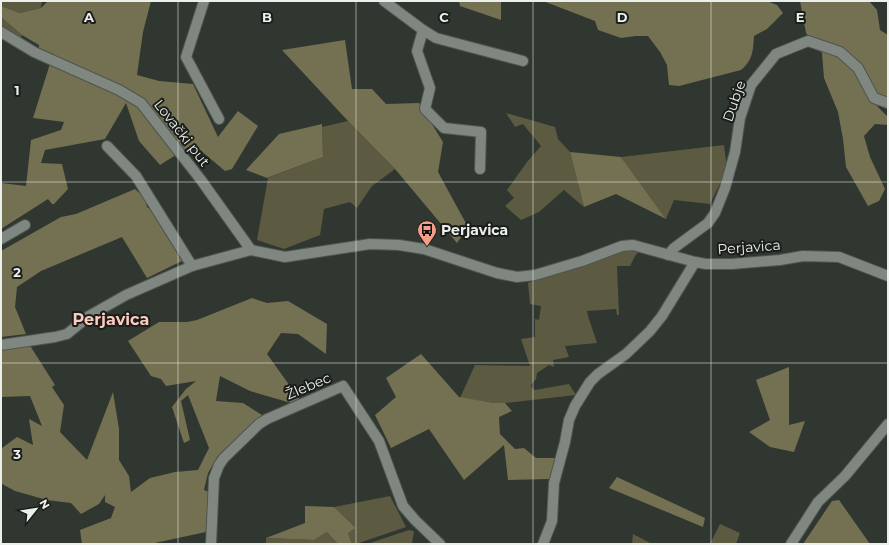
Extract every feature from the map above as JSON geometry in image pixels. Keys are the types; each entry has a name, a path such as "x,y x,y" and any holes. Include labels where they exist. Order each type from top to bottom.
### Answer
{"street":[{"path":"204,1 186,57 219,120"},
{"path":"384,1 436,38 523,61"},
{"path":"423,30 417,51 430,88 425,109 444,128 481,132 480,169"},
{"name":"Lovački put","path":"1,32 34,52 120,90 141,104 201,180 252,250"},
{"name":"Dubje","path":"668,255 674,248 708,223 715,214 725,188 735,152 740,118 751,85 776,54 808,41 840,52 858,68 874,98 888,102"},
{"path":"107,146 136,176 192,266"},
{"path":"1,239 25,225"},
{"name":"Perjavica","path":"1,345 67,334 89,316 126,295 192,266 252,250 286,257 370,244 399,245 424,249 497,273 517,277 535,275 582,261 622,246 633,245 706,264 732,264 804,256 839,257 888,276"},
{"path":"543,544 552,521 554,483 565,442 569,420 577,402 590,382 598,374 626,354 650,331 662,316 695,262"},
{"name":"Žlebec","path":"211,544 214,478 219,465 224,458 259,424 267,419 343,386 379,441 403,506 440,544"},
{"path":"791,544 818,502 845,476 888,424"}],"shaded area":[{"path":"1,1 42,1 41,8 20,13 1,6"},
{"path":"48,1 151,1 143,32 137,75 159,81 193,84 218,137 238,111 258,126 232,169 225,171 193,144 160,165 139,141 126,103 105,139 45,150 41,163 62,164 68,189 54,204 52,204 48,199 1,229 1,183 26,186 31,140 61,130 64,122 33,118 53,54 39,48 39,45 22,35 1,17 1,6 20,13 41,8"},
{"path":"459,1 501,1 501,20 460,6"},
{"path":"543,1 767,1 777,5 783,13 767,29 754,36 752,55 748,63 741,70 679,86 669,85 667,65 660,52 648,36 621,38 598,30 595,21"},
{"path":"800,1 869,1 877,10 880,30 888,35 888,98 877,106 888,117 888,125 875,124 864,136 870,157 885,189 879,201 868,206 846,167 838,112 824,78 822,53 806,33"},
{"path":"1,17 22,35 20,40 1,28"},
{"path":"345,40 352,89 372,89 386,104 419,103 443,142 438,172 468,227 457,243 395,169 282,50"},
{"path":"506,113 555,127 558,139 570,152 584,207 564,190 539,212 521,220 505,206 514,198 507,190 527,162 541,146 523,124 515,127"},
{"path":"348,121 395,169 372,186 357,208 350,202 324,209 320,235 284,249 257,240 268,178 323,157 322,127"},
{"path":"322,124 323,157 267,178 246,170 279,134"},
{"path":"724,145 727,169 710,204 674,200 666,219 621,157"},
{"path":"570,152 621,157 666,219 616,194 584,207"},
{"path":"135,189 145,198 147,207 151,210 182,261 147,278 122,237 41,271 17,287 15,307 26,334 1,337 1,251 61,217 76,214"},
{"path":"624,248 640,250 630,266 617,266 619,315 617,315 616,309 587,311 597,343 565,346 569,357 553,360 554,367 549,365 537,373 536,379 531,385 535,390 569,384 576,395 505,403 494,403 460,398 475,365 530,366 521,339 535,337 535,319 539,320 541,306 530,304 528,283"},
{"path":"252,298 267,303 288,301 327,324 326,354 298,334 281,333 267,354 300,400 291,403 250,391 220,376 216,401 243,403 262,415 218,456 208,473 204,490 209,492 206,532 150,544 82,544 80,530 111,518 115,507 105,502 105,495 99,504 81,514 71,503 47,500 15,491 2,484 2,448 17,437 33,445 29,419 42,426 30,396 1,397 1,349 29,344 55,385 52,387 64,405 60,432 87,460 113,392 119,429 119,460 129,476 131,492 150,478 175,472 198,470 209,448 188,395 181,401 190,440 184,443 172,407 186,389 196,381 166,386 161,379 151,376 128,341 159,322 187,322 197,320"},
{"path":"421,354 459,397 494,403 505,403 512,411 499,417 500,434 515,449 524,448 536,458 556,458 550,479 508,480 504,445 464,480 429,429 391,448 375,415 396,397 386,378"},
{"path":"789,367 789,425 805,421 794,452 770,447 749,432 770,420 756,380"},
{"path":"617,477 705,518 703,527 609,488"},
{"path":"390,496 406,527 356,544 352,544 348,533 356,528 334,507"},
{"path":"839,500 870,544 803,544 832,501"},
{"path":"305,506 334,507 356,528 348,533 352,544 338,544 327,532 314,540 266,538 305,523"},
{"path":"720,524 740,533 736,544 710,544"},
{"path":"409,530 414,531 412,544 367,544"},
{"path":"327,532 338,544 266,544 266,538 314,540"},
{"path":"633,534 652,544 632,544"}],"place":[{"name":"Perjavica","path":"427,247"}],"district":[{"name":"Perjavica","path":"111,319"}]}
